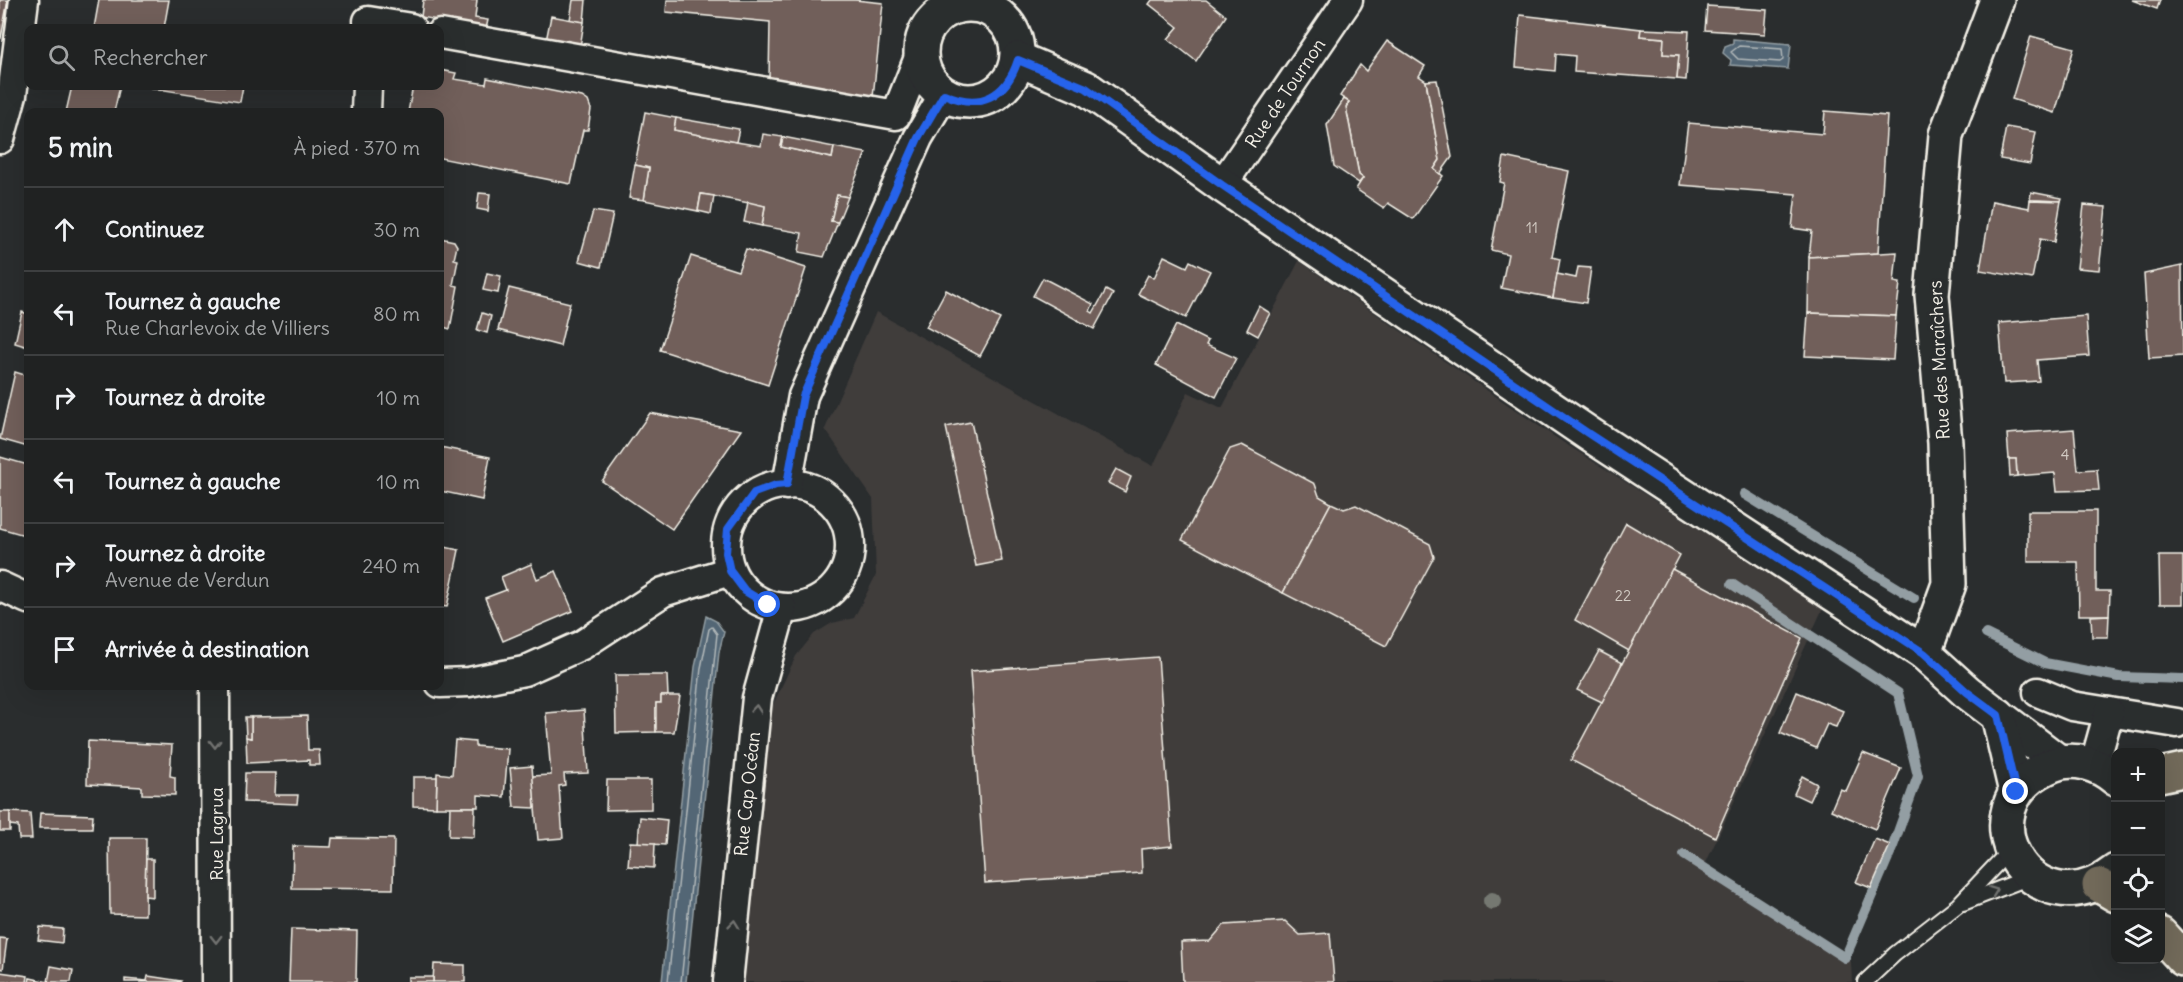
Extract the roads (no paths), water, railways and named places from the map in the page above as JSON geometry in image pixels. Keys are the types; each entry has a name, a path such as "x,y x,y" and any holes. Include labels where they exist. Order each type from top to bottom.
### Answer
{"main road":[{"path":"2165,774 2183,770"},
{"path":"2165,939 2183,959"}],"street":[{"path":"0,139 12,95 24,0"},
{"name":"Rue de Tournon","path":"1222,185 1348,0"},
{"name":"Rue des Maraîchers","path":"1924,653 1949,584 1945,443 1932,295 1946,135 1997,0"},
{"path":"444,34 896,115 930,25 955,3 987,8 1000,16 1011,28 1017,43 1018,60 1013,75 1003,88 990,97 975,102 958,101 931,84 920,55"},
{"path":"368,16 397,24"},
{"path":"1018,60 1086,88 1222,185 1589,434 1924,653 1967,692 2059,762"},
{"path":"366,108 367,90"},
{"path":"787,484 803,396 918,138 944,94"},
{"path":"787,484 798,484 824,495 847,523 850,559 838,585 811,604 782,608 768,605 745,591 730,571 726,553 728,529 754,493 776,485 787,484"},
{"path":"444,683 469,682 524,670 582,645 663,592 730,571"},
{"path":"0,586 24,597"},
{"name":"Rue Cap Océan","path":"729,982 757,698 782,608"},
{"name":"Rue Lagrua","path":"215,690 216,982"},
{"path":"2038,692 2072,706 2177,723"},
{"path":"2109,712 2105,772 2076,762 2059,762 2034,772 2016,792 2008,810 2006,830 2010,850 2030,877 2046,886 2064,891 2110,884"},
{"path":"1998,715 2016,792"}],"lane":[{"path":"1864,982 1895,954 1958,905 2010,850"},
{"path":"1958,905 2030,877"}],"water":[{"path":"1733,39 1791,44 1788,69 1730,65 1731,60 1723,53 1725,46 1733,43"},
{"path":"706,616 716,621 724,632 719,652 686,982 662,982 695,667"}],"waterway":[{"path":"1744,494 1914,598"},
{"path":"1684,855 1845,958 1893,846 1918,776 1898,693 1732,584"},
{"path":"1986,634 2045,663 2119,677 2183,679"}]}
